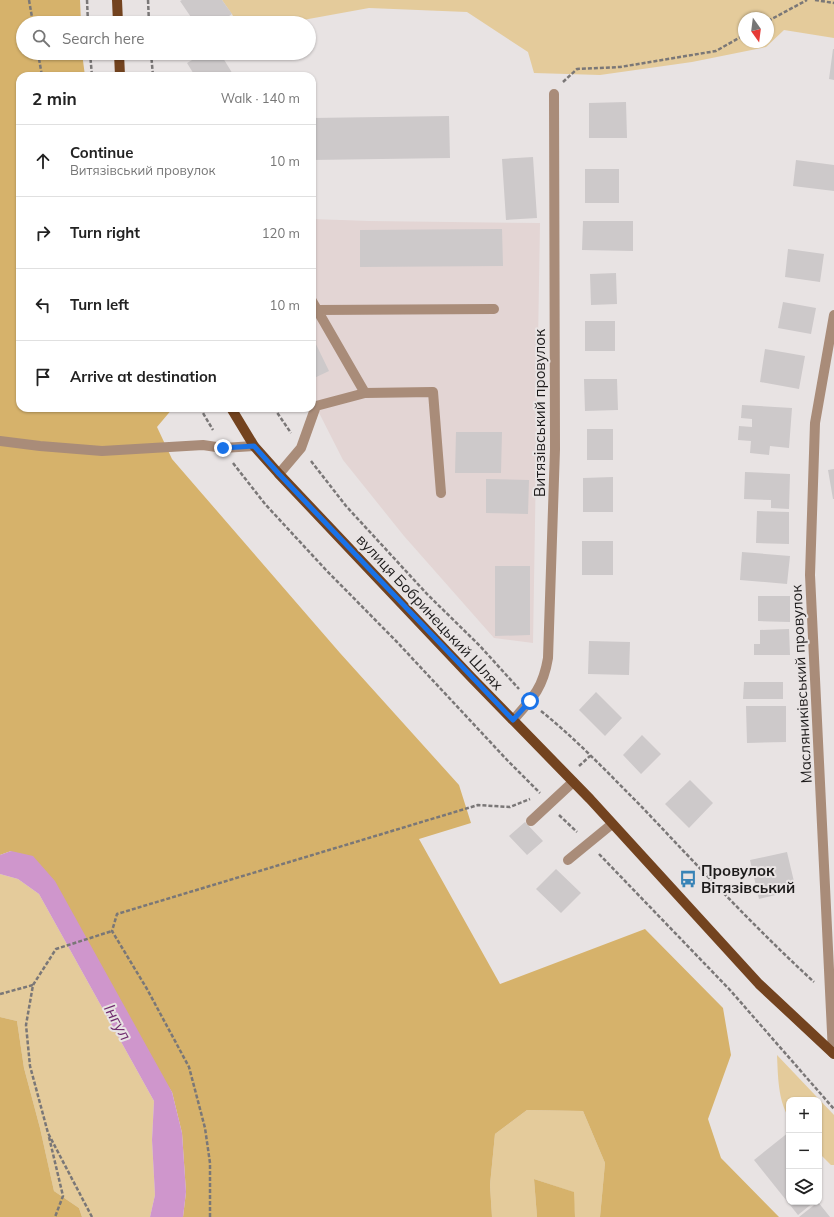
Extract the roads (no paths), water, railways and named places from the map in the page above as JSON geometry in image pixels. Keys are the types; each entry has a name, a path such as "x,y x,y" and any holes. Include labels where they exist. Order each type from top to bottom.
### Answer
{"main road":[{"path":"117,0 118,16"},
{"path":"119,60 120,72"},
{"name":"вулиця Бобринецький Шлях","path":"233,412 254,446 279,474 573,782 759,984 833,1053"}],"street":[{"name":"Витязівський провулок","path":"513,720 535,695 545,675 548,658 556,449 554,94"},
{"path":"316,305 494,309"},
{"path":"316,307 365,393"},
{"name":"Масляниківський провулок","path":"833,1053 810,575 814,423 834,315"},
{"path":"316,406 365,393 433,392 441,493"},
{"path":"279,474 301,448 314,412"},
{"path":"0,441 102,451 204,445 223,448 254,446"},
{"path":"531,821 573,782"},
{"path":"568,860 612,824"}],"water":[{"name":"Інгул","path":"11,851 33,856 55,881 172,1092 182,1133 186,1192 183,1217 150,1217 155,1195 152,1140 154,1101 39,894 18,879 0,874 0,855"}],"place":[{"name":"Провулок Вітязівський","path":"688,879"}]}
